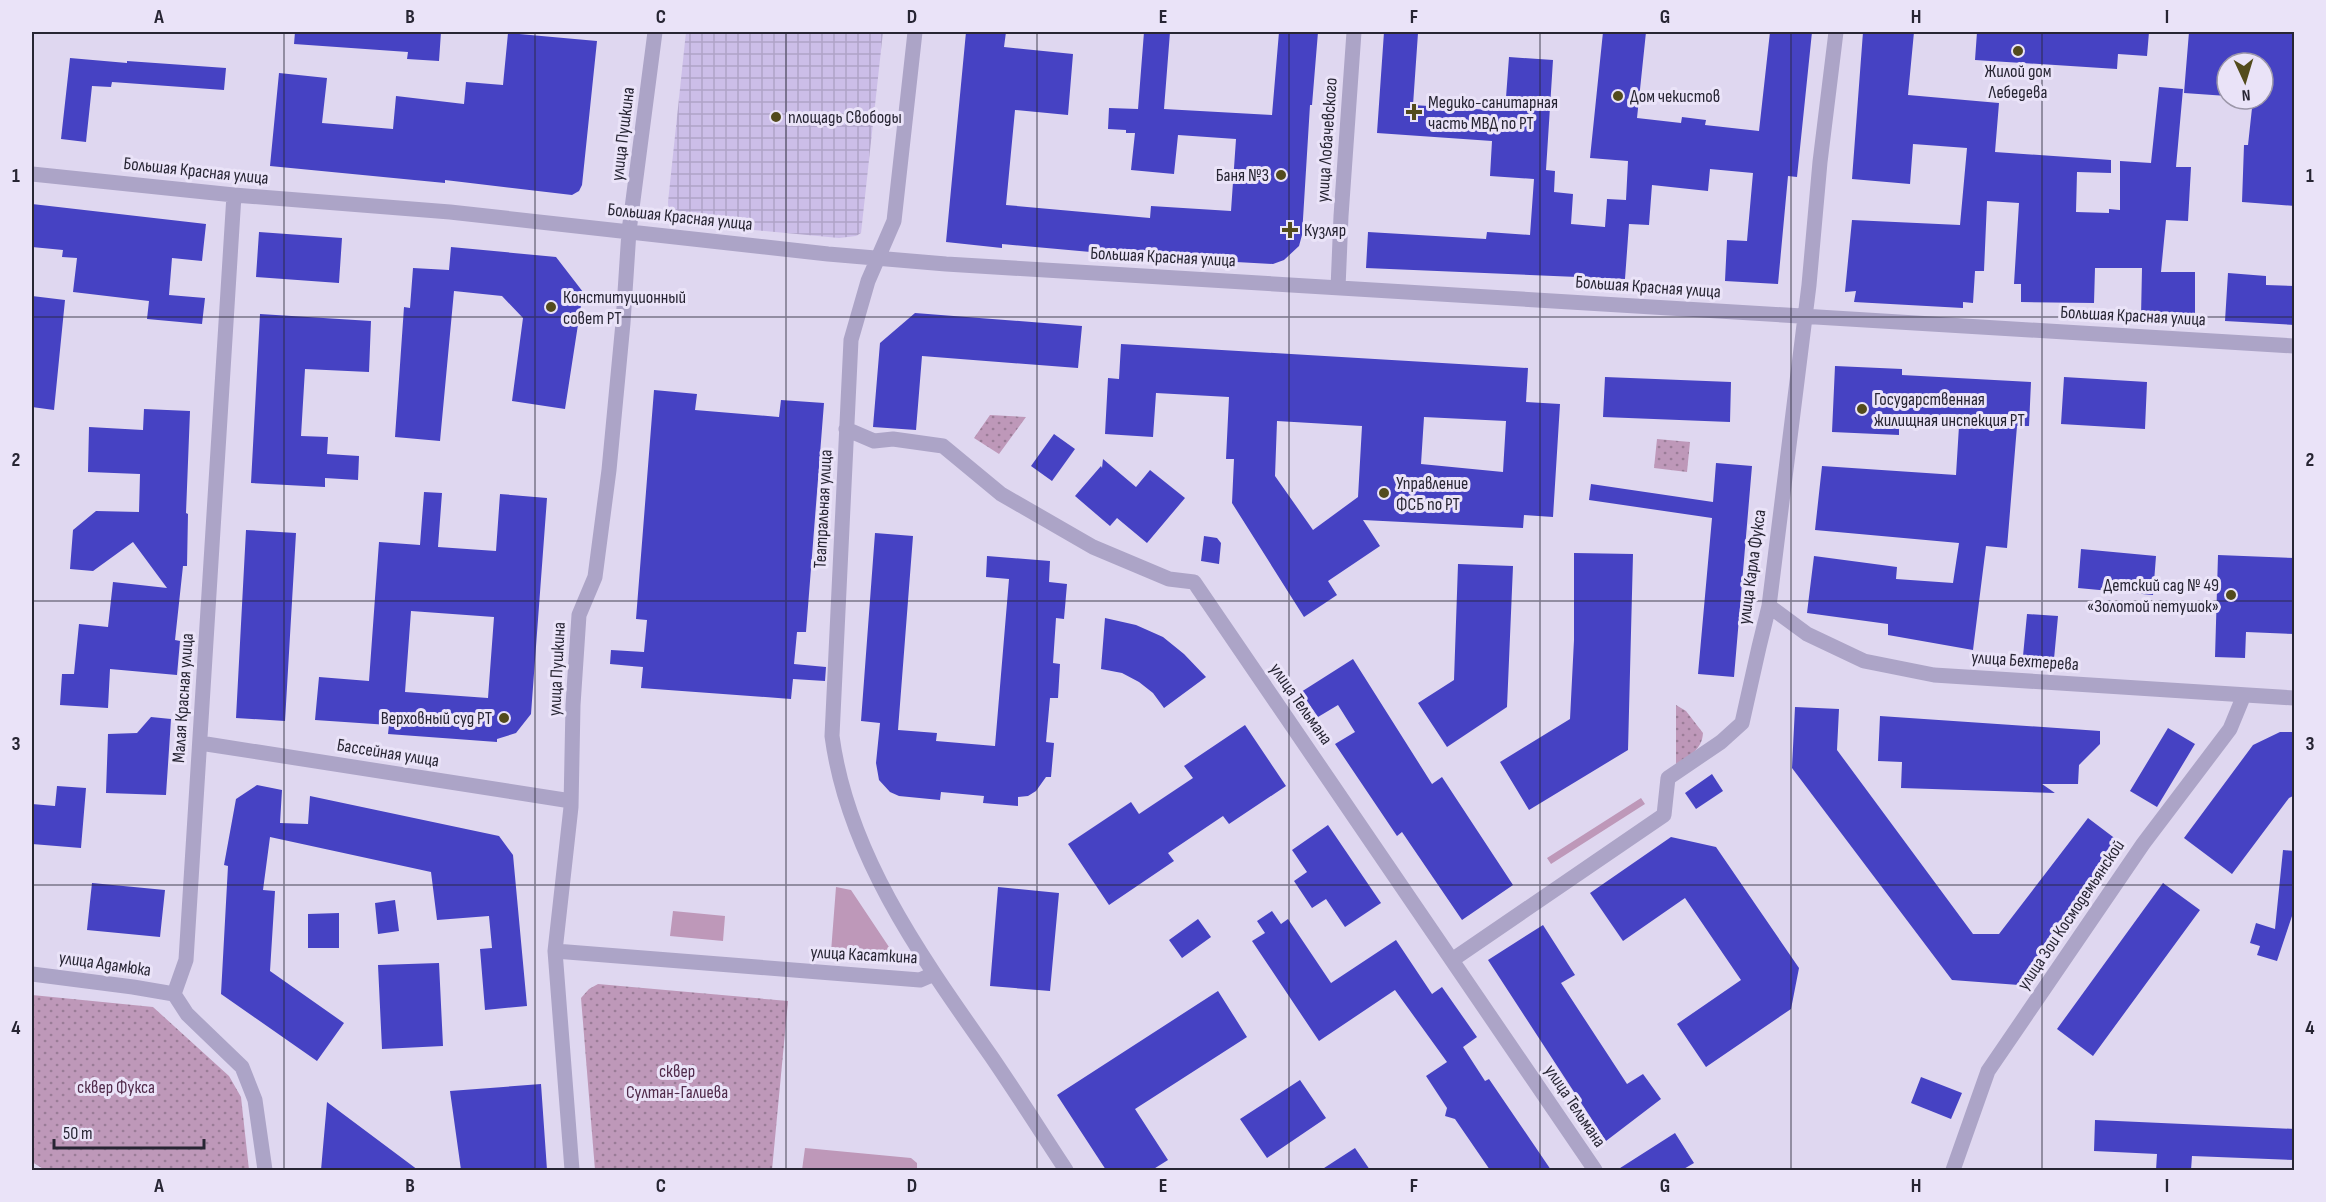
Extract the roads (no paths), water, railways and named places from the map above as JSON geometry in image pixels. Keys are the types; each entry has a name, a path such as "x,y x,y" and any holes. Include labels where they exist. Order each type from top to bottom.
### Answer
{"street":[{"name":"улица Пушкина","path":"572,1170 555,951 571,801 573,705 579,615 595,577 609,470 629,231 655,32"},
{"name":"Театральная улица","path":"915,32 894,221 868,281 851,340 832,736 840,779 867,857 934,974"},
{"name":"улица Лобачевского","path":"1338,288 1354,32"},
{"name":"улица Карла Фукса","path":"1452,960 1664,815 1668,778 1721,742 1742,723 1769,606 1805,316 1836,32"},
{"name":"Большая Красная улица","path":"32,174 234,195 442,211 878,259 2295,346"},
{"name":"Малая Красная улица","path":"174,994 186,960 234,195"},
{"name":"улица Тельмана","path":"846,429 874,441 893,439 943,446 1001,494 1093,547 1168,579 1194,582 1594,1170"},
{"name":"улица Бехтерева","path":"1769,606 1807,634 1864,661 1934,675 2295,698"},
{"name":"улица Зои Космодемьянской","path":"1953,1170 1989,1071 2143,844 2230,729 2244,695"},
{"name":"Бассейная улица","path":"200,743 571,801"},
{"name":"улица Касаткина","path":"555,951 920,980 934,974 1066,1170"},
{"name":"улица Адамюка","path":"32,974 174,994"},
{"path":"174,994 187,1014 242,1067 255,1100 265,1170"}],"place":[{"name":"Жилой дом Лебедева","path":"2018,51"},
{"name":"Дом чекистов","path":"1618,96"},
{"name":"Медико-санитарная часть МВД по РТ","path":"1414,112"},
{"name":"площадь Свободы","path":"776,117"},
{"name":"Баня №3","path":"1281,175"},
{"name":"Кузляр","path":"1290,230"},
{"name":"Конституционный совет РТ","path":"551,307"},
{"name":"Государственная жилищная инспекция РТ","path":"1862,409"},
{"name":"Управление ФСБ по РТ","path":"1384,493"},
{"name":"Детский сад № 49 «Золотой петушок»","path":"2231,595"},
{"name":"Верховный суд РТ","path":"504,718"}],"park label":[{"name":"сквер Султан-Галиева","path":"677,1081"},
{"name":"cквер Фукса","path":"116,1087"}]}
